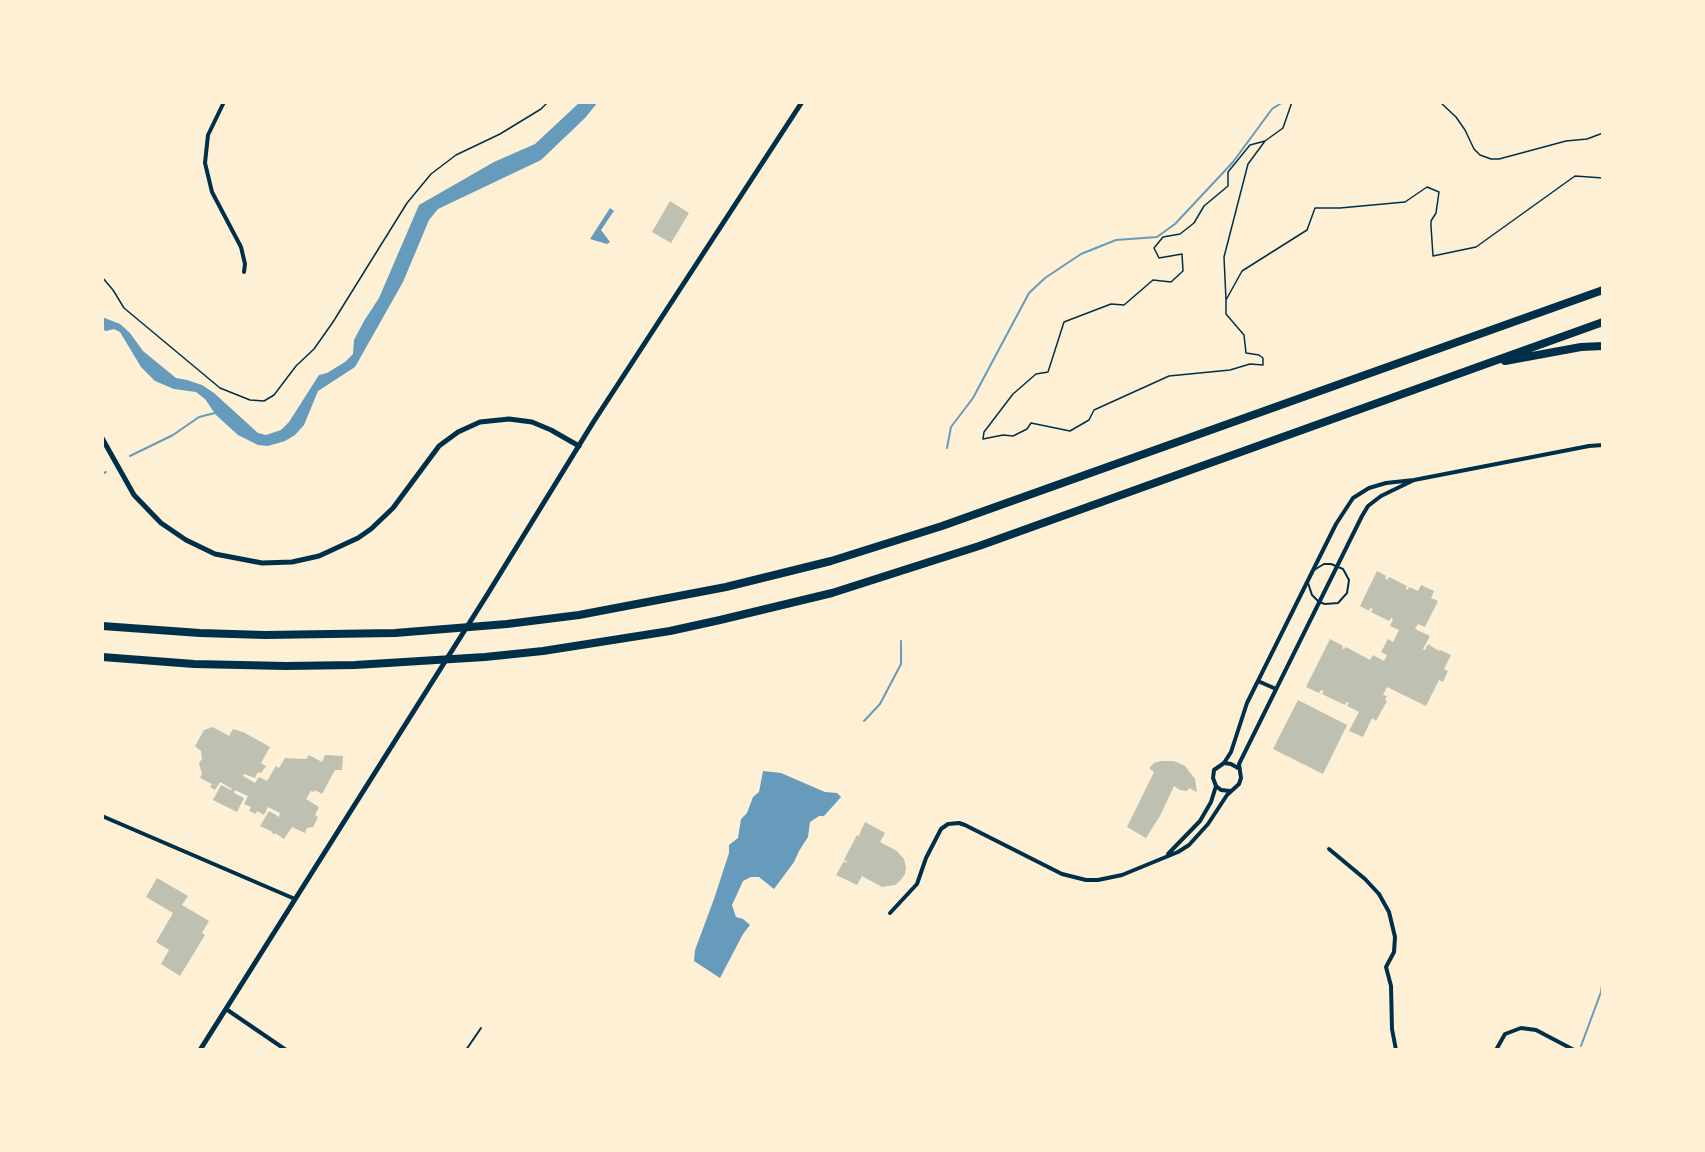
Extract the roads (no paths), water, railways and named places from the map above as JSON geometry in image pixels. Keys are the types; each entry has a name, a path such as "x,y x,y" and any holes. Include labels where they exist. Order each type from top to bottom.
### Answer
{"highway":[{"path":"102,626 266,635 394,633 507,624 579,615 726,587 840,558 931,530 1603,290"},
{"path":"102,657 194,664 366,665 543,651 670,631 720,620 832,593 926,564 1603,322"},
{"path":"1486,364 1581,347 1603,346"}],"main road":[{"path":"200,1050 579,446 802,102"},
{"path":"102,438 134,495 161,523 186,540 215,554 247,562 262,563 292,562 319,556 358,538 393,508 439,446 458,432 480,422 509,418 532,422 579,446"}],"street":[{"path":"224,102 208,135 205,150 207,175 212,192 241,247 244,272"},
{"path":"1167,855 1200,821 1211,802 1216,786 1213,774 1217,767 1224,763 1236,742 1243,713 1258,681 1344,508 1353,498 1375,485 1414,480 1603,445"},
{"path":"1238,769 1368,506 1381,496 1414,480"},
{"path":"1258,681 1276,689"},
{"path":"890,914 916,884 941,829 953,823 965,825 1062,874 1086,880 1122,875 1178,852 1200,834 1230,791 1239,784 1241,778 1238,769 1234,765 1224,763"},
{"path":"1216,786 1221,790 1230,791"},
{"path":"102,816 296,899"},
{"path":"1329,849 1365,879 1379,894 1389,912 1395,941 1394,952 1386,967 1391,986 1392,1029 1396,1050"},
{"path":"226,1009 286,1050"},
{"path":"1496,1050 1505,1034 1521,1028 1536,1030 1574,1050"}],"lane":[{"path":"1308,580 1312,595 1319,602 1338,603 1347,594 1349,580 1347,574 1337,565 1324,564 1313,570"},
{"path":"466,1050 481,1028"}],"water":[{"path":"580,102 598,102 585,118 541,160 438,209 429,220 403,282 355,367 318,391 304,425 295,435 285,441 268,446 258,445 238,435 196,392 174,389 155,381 141,367 120,332 114,329 106,331 102,329 102,317 120,324 143,351 176,378 202,385 214,393 258,433 266,435 281,430 289,422 319,375 345,362 353,354 354,340 379,298 419,205 494,162 535,144"},
{"path":"610,208 614,211 601,230 610,242 607,244 590,239"},
{"path":"763,771 781,773 825,792 837,793 841,797 824,816 819,816 810,822 808,837 794,862 774,889 759,877 751,877 743,881 732,905 736,917 750,925 720,978 694,961 695,950 729,853 729,845 738,838 741,819 747,813 753,797 759,792"}],"waterway":[{"path":"947,448 951,427 973,398 1029,293 1045,278 1081,254 1116,240 1157,237 1175,224 1233,162 1272,109 1283,102"},
{"path":"130,456 173,435 199,417 215,413"},
{"path":"102,474 106,472"},
{"path":"864,721 880,704 901,664 901,641"},
{"path":"1581,1046 1601,992 1603,978"}]}
